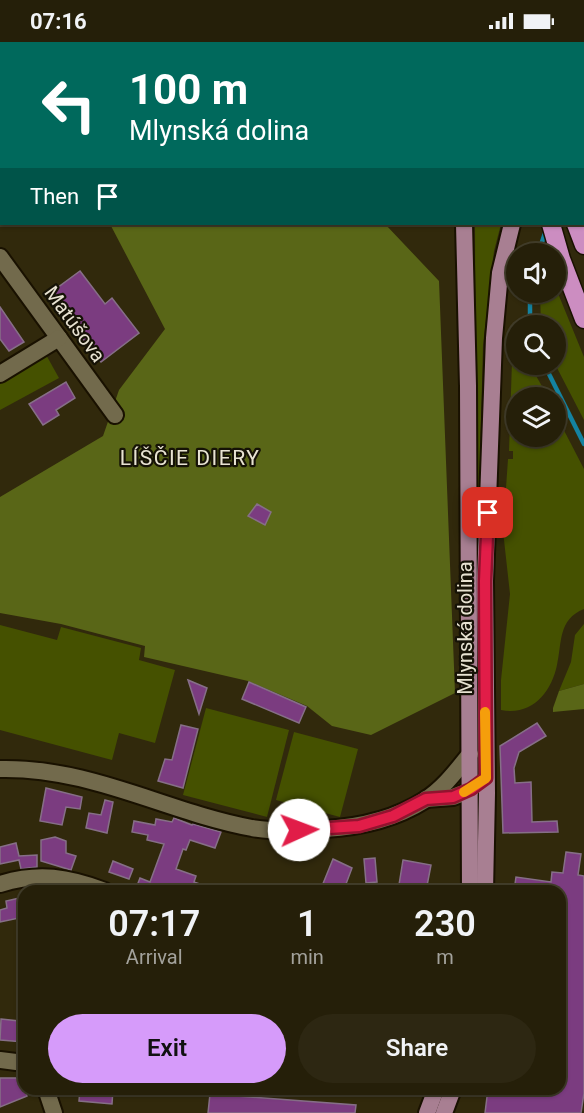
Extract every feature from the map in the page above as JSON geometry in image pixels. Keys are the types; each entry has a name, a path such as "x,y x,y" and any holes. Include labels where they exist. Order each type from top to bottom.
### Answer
{"highway":[{"path":"550,225 584,320"},
{"path":"576,225 584,245"}],"main road":[{"name":"Mlynská dolina","path":"464,225 468,386 470,885"},
{"name":"Mlynská dolina","path":"485,885 485,581 494,338 500,273 512,225"},
{"path":"470,754 485,737"},
{"path":"471,789 486,778"},
{"path":"427,1113 434,1095"},
{"path":"444,1113 451,1095"}],"street":[{"name":"Matúšova","path":"0,257 115,415"},
{"path":"0,374 59,338"},
{"path":"0,769 37,771 106,783 233,823 275,831 359,826 393,816 426,799 470,754"},
{"path":"426,799 453,797 471,789"},
{"path":"0,884 16,879 61,878 88,885"},
{"path":"0,1060 18,1062"},
{"path":"48,1095 54,1113"}],"green space":[{"path":"111,225 386,225 439,281 455,693 371,735 332,726 307,706 248,681 144,657 145,646 61,624 0,613 0,497 103,436 119,390 165,329"},
{"path":"475,225 501,225 494,251 483,345 478,537 476,537"},
{"path":"540,303 562,303 584,357 584,420 561,375 566,375 566,315 541,315"},
{"path":"45,353 59,378 0,410 0,378"},
{"path":"512,375 536,375 542,387 511,387"},
{"path":"566,434 584,469 584,609 576,613 565,625 557,665 545,693 531,706 512,711 501,710 501,680 510,594 503,531 508,459 513,459 513,451 509,451 509,447 566,447"},
{"path":"584,624 584,684 559,691 571,662 575,635"},
{"path":"0,625 57,640 61,627 141,648 139,660 175,670 155,743 119,733 112,760 0,730"},
{"path":"584,684 584,709 553,712 559,691"},
{"path":"206,708 289,730 267,817 183,795"},
{"path":"294,732 358,749 340,817 276,800"}],"building":[{"path":"80,271 105,304 112,298 139,333 101,362 51,299 56,295 53,291"},
{"path":"0,307 24,342 9,351 0,339"},
{"path":"66,382 75,398 56,410 59,415 43,425 29,404"},
{"path":"257,504 271,512 265,525 248,516"},
{"path":"188,680 207,688 199,714"},
{"path":"249,682 306,707 299,723 242,699"},
{"path":"537,723 546,736 519,752 514,768 515,783 531,782 532,822 557,821 558,832 503,833 500,746"},
{"path":"181,725 198,729 183,788 158,781 165,759 172,760"},
{"path":"46,788 82,797 80,809 66,807 62,825 40,821"},
{"path":"105,800 113,802 107,833 86,828 89,813 101,815"},
{"path":"174,818 221,832 215,848 190,840 186,850 183,849 176,869 196,876 194,882 203,885 137,885 140,878 150,882 164,844 147,840 148,835 132,832 134,821 155,825 156,819 172,822"},
{"path":"55,837 66,841 66,853 76,856 71,870 41,861 41,840"},
{"path":"16,843 19,856 37,855 37,867 21,869 19,860 0,864 0,847"},
{"path":"566,852 581,854 578,875 584,876 584,1093 581,1113 485,1113 487,1095 566,1095 566,885 515,885 516,877 551,882 552,872 563,873"},
{"path":"375,858 377,882 366,883 364,859"},
{"path":"333,859 352,868 345,885 322,885"},
{"path":"403,860 431,865 427,885 399,885"},
{"path":"113,861 133,869 129,879 109,872"},
{"path":"18,898 18,918 0,922 0,910 7,908 6,901"},
{"path":"1,1019 18,1021 18,1042 0,1040"},
{"path":"0,1078 16,1078 18,1079 18,1095 27,1096 0,1107"},
{"path":"80,1095 113,1095 112,1104 79,1101"},
{"path":"210,1095 356,1105 355,1113 208,1113"}],"waterway":[{"path":"542,243 546,230"},
{"path":"530,303 530,315"},
{"path":"550,375 584,444"}],"slow traffic":[{"path":"464,792 486,778 485,712"}],"district":[{"name":"LÍŠČIE DIERY","path":"190,458"}],"route":[{"path":"299,830 359,826 393,816 426,799 453,797 471,789 486,778 485,581 488,513"}]}
